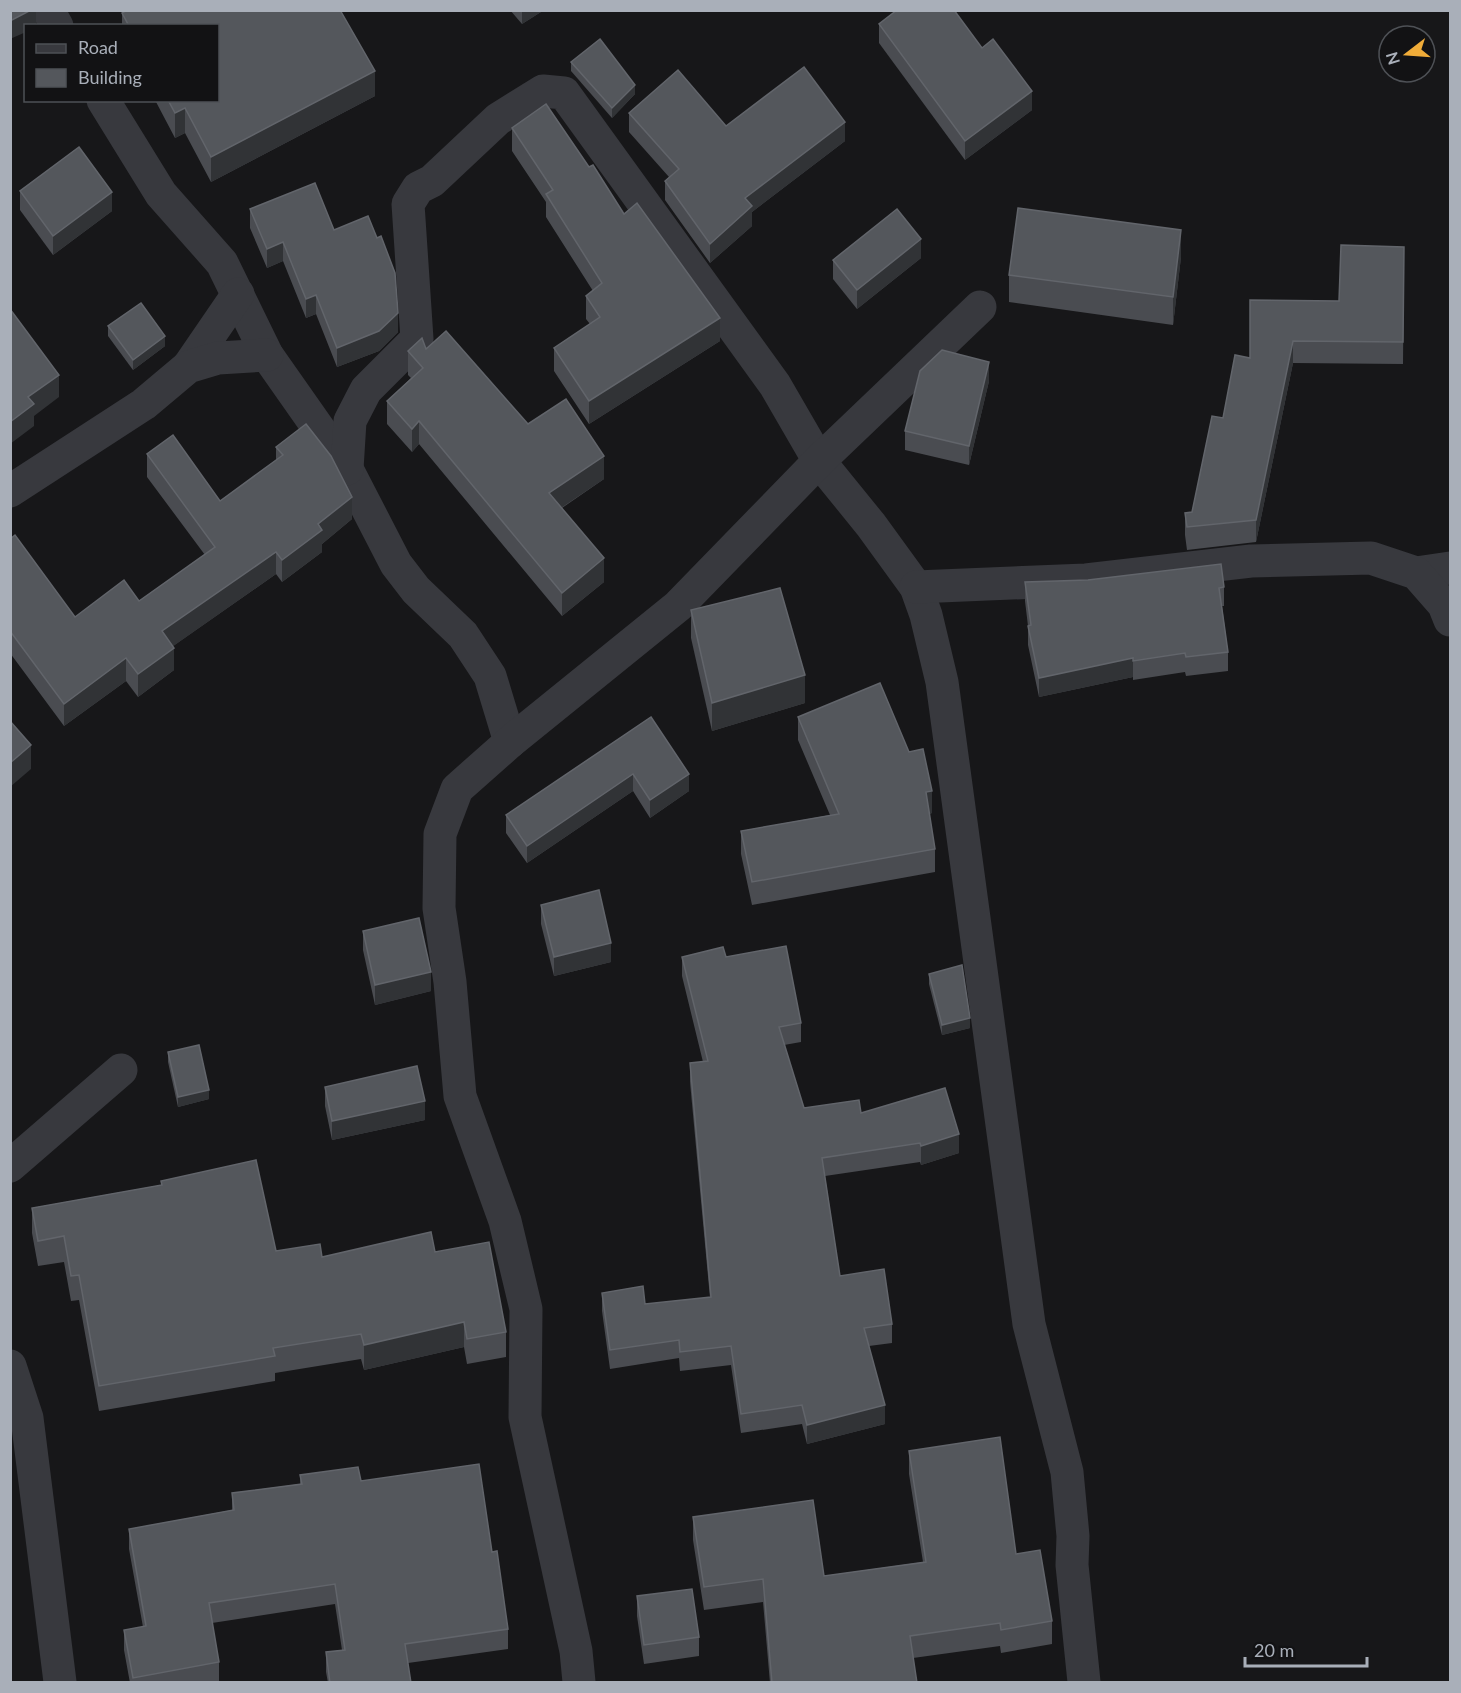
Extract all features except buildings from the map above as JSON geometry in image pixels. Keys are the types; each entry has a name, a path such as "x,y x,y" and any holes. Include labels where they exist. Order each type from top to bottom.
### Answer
{"street":[{"path":"48,10 56,24"},
{"path":"347,469 350,421 366,390 417,339 408,204 418,188 432,181 498,119 543,91 564,93 775,385 819,461 871,525 916,587 926,615 942,682 1029,1324 1067,1472 1073,1536 1072,1565 1084,1683"},
{"path":"104,102 160,195 222,263 267,355 347,469 396,564 416,590 463,635 490,676 510,742"},
{"path":"10,491 144,404 188,367 238,294"},
{"path":"579,1683 576,1650 525,1417 526,1309 505,1221 459,1096 450,982 439,908 440,834 457,789 510,742 678,606 819,461 980,307"},
{"path":"188,367 218,358 267,355"},
{"path":"916,587 1086,580 1251,561 1371,558 1416,573 1450,568"},
{"path":"1416,573 1444,605 1450,620"},
{"path":"10,1166 121,1070"},
{"path":"10,1366 27,1418 60,1683"}]}
